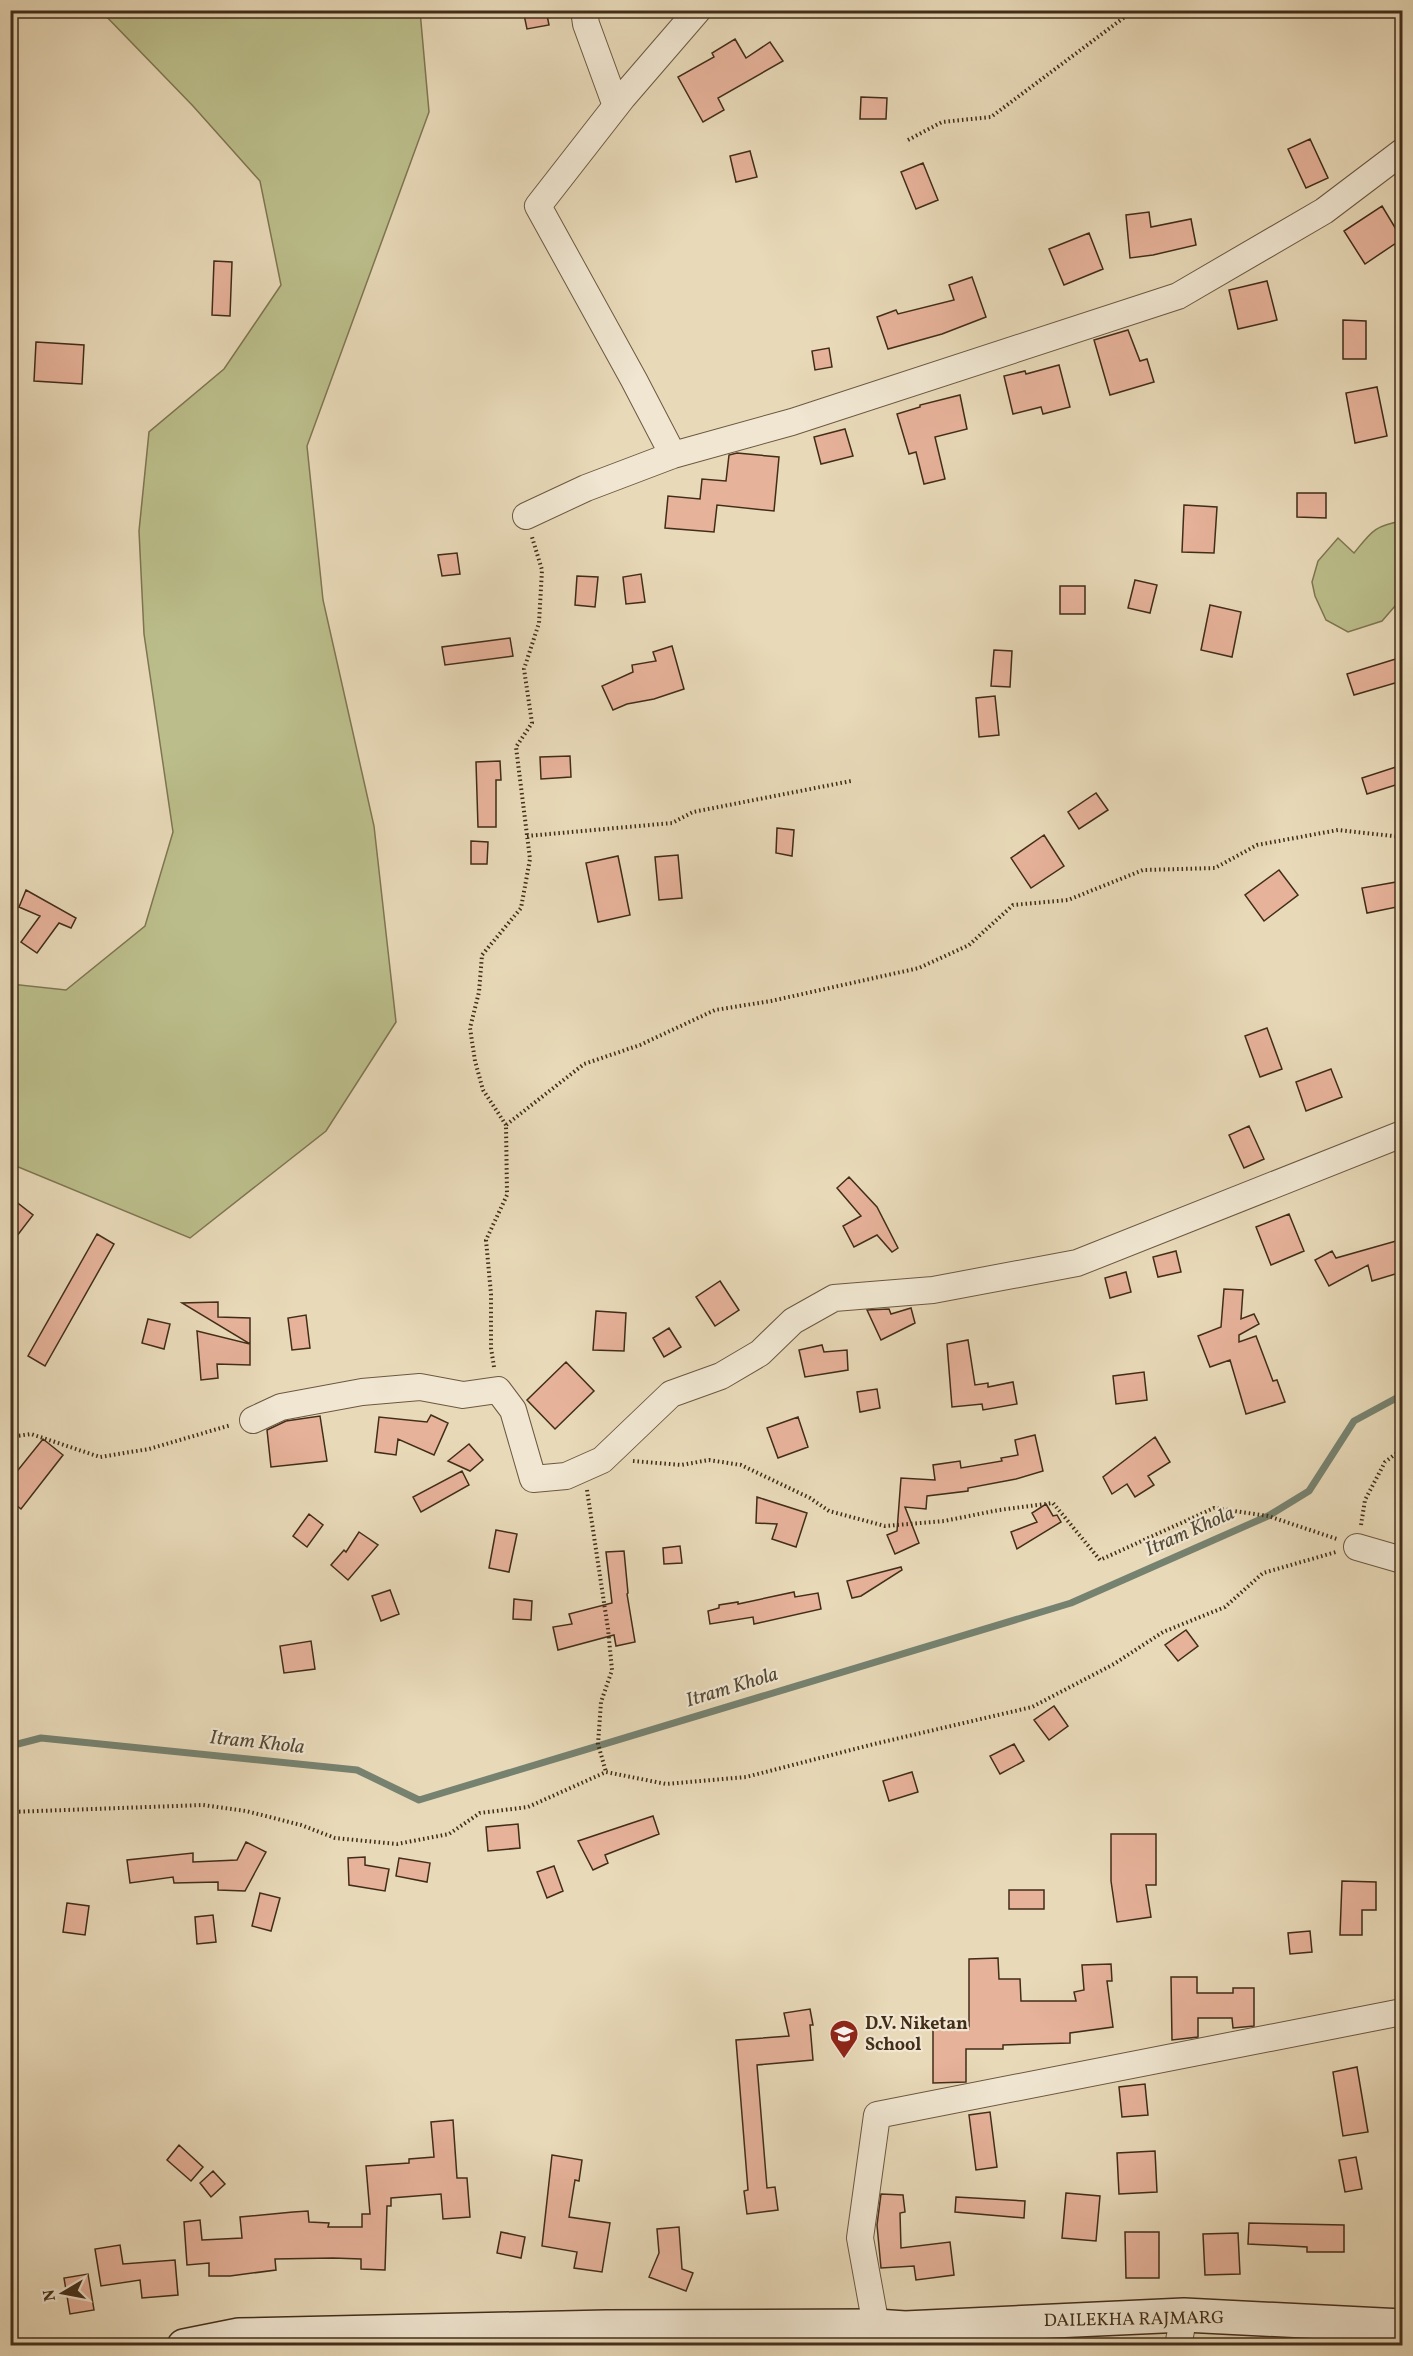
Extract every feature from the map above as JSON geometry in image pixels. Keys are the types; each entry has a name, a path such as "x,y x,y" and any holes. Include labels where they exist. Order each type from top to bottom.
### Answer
{"main road":[{"name":"DAILEKHA RAJMARG","path":"183,2346 238,2341 606,2327 876,2326 1181,2330 1402,2326"}],"street":[{"path":"584,10 586,24 616,106"},
{"path":"673,455 538,206 616,106 698,10"},
{"path":"526,516 586,488 673,455 792,422 1178,296 1324,211 1402,152"},
{"path":"253,1420 281,1407 362,1392 420,1387 463,1395 498,1390 513,1410 533,1479 567,1476 602,1460 671,1394 721,1376 760,1353 793,1321 834,1298 933,1290 1077,1263 1402,1134"},
{"path":"1357,1547 1402,1560"},
{"path":"876,2326 860,2238 876,2115 1402,2012"}],"path":[{"path":"908,140 942,122 991,117 1134,10"},
{"path":"498,1390 491,1348 491,1294 486,1240 507,1195 506,1125 483,1090 470,1028 478,992 482,955 521,908 530,859 516,747 532,723 524,669 539,623 542,570 526,516"},
{"path":"527,836 672,823 693,812 851,781"},
{"path":"506,1125 584,1064 640,1045 714,1010 771,1001 920,968 969,945 1013,905 1068,900 1143,870 1215,868 1257,845 1338,830 1402,837"},
{"path":"10,1437 31,1434 100,1457 149,1449 202,1432 253,1420"},
{"path":"1357,1547 1365,1500 1385,1462 1402,1449"},
{"path":"606,1772 598,1744 600,1702 612,1670 586,1478 602,1460 664,1462 681,1465 709,1460 741,1465 810,1498 829,1511 885,1526 944,1521 999,1510 1053,1503 1100,1560 1214,1508 1268,1516 1357,1547"},
{"path":"10,1812 203,1805 246,1810 301,1825 335,1838 397,1844 449,1834 480,1813 528,1807 606,1772 666,1784 746,1777 1032,1707 1114,1664 1163,1632 1225,1607 1263,1573 1357,1547"}],"green space":[{"path":"101,11 420,11 429,112 307,446 323,600 374,826 396,1022 326,1131 190,1238 11,1164 11,984 66,990 145,926 173,832 144,634 139,531 149,432 224,369 281,285 260,181 193,106"},
{"path":"1402,521 1402,598 1382,621 1348,632 1326,620 1315,596 1312,582 1318,561 1338,538 1354,553 1374,531 1385,525"}],"building":[{"path":"523,10 546,10 549,25 527,29"},
{"path":"735,39 746,58 770,42 783,61 718,98 724,110 703,122 678,77 714,57 712,53"},
{"path":"861,97 887,98 886,119 860,119"},
{"path":"1310,139 1328,178 1306,188 1288,149"},
{"path":"750,151 757,177 736,182 730,156"},
{"path":"923,163 938,200 916,209 901,172"},
{"path":"1382,206 1402,239 1365,264 1344,231"},
{"path":"1149,212 1151,227 1191,219 1196,245 1130,258 1126,215"},
{"path":"1089,233 1103,269 1064,285 1049,249"},
{"path":"214,261 232,262 230,316 212,315"},
{"path":"972,277 986,317 942,334 888,349 877,317 896,310 898,314 954,300 949,285"},
{"path":"1267,281 1277,320 1238,329 1229,290"},
{"path":"1343,320 1366,321 1366,359 1343,359"},
{"path":"1128,330 1140,361 1147,359 1154,382 1110,395 1094,340"},
{"path":"36,342 84,345 82,384 34,381"},
{"path":"829,348 832,367 815,370 812,351"},
{"path":"1059,365 1070,407 1043,414 1041,407 1013,414 1004,376 1025,371 1026,374"},
{"path":"1377,387 1387,436 1355,443 1346,393"},
{"path":"960,395 967,429 935,437 945,479 924,484 916,452 909,454 897,414 920,407 920,405"},
{"path":"845,429 853,456 821,464 814,437"},
{"path":"737,453 779,457 774,511 717,505 714,532 665,528 668,496 700,499 702,479 726,481 729,455"},
{"path":"1297,493 1326,493 1326,518 1297,517"},
{"path":"1184,505 1217,507 1214,553 1182,552"},
{"path":"457,553 460,574 442,576 438,555"},
{"path":"641,574 645,602 626,604 623,577"},
{"path":"577,576 598,577 595,607 575,605"},
{"path":"1135,580 1157,585 1150,613 1128,608"},
{"path":"1060,586 1085,586 1085,614 1060,614"},
{"path":"1210,605 1241,612 1232,657 1201,650"},
{"path":"510,638 513,656 445,665 442,647"},
{"path":"672,646 684,689 613,710 602,686 633,672 632,665 656,661 653,652"},
{"path":"994,650 1012,651 1010,687 991,686"},
{"path":"1402,657 1402,681 1354,695 1347,674"},
{"path":"995,696 999,735 979,737 976,698"},
{"path":"570,756 571,777 541,779 540,757"},
{"path":"500,761 501,780 496,780 496,827 478,827 476,762"},
{"path":"1402,765 1402,783 1367,794 1362,778"},
{"path":"1096,793 1108,810 1079,829 1068,812"},
{"path":"777,828 794,830 792,856 776,853"},
{"path":"1044,835 1064,866 1031,888 1011,858"},
{"path":"471,841 488,842 487,864 471,864"},
{"path":"678,855 682,898 659,900 655,857"},
{"path":"618,856 630,915 598,922 586,863"},
{"path":"1279,870 1298,895 1264,921 1245,895"},
{"path":"1402,881 1402,906 1367,913 1362,888"},
{"path":"26,890 76,918 71,928 59,923 37,953 21,942 40,916 19,907"},
{"path":"1267,1028 1282,1069 1260,1077 1245,1036"},
{"path":"1331,1069 1342,1097 1306,1111 1296,1082"},
{"path":"1249,1126 1264,1159 1244,1168 1229,1135"},
{"path":"849,1177 877,1207 898,1248 892,1252 877,1235 854,1247 843,1226 861,1216 837,1188"},
{"path":"10,1197 33,1215 10,1245"},
{"path":"1289,1214 1304,1251 1271,1265 1256,1227"},
{"path":"97,1234 114,1244 45,1366 28,1356"},
{"path":"1396,1241 1402,1242 1402,1272 1372,1281 1368,1265 1329,1286 1315,1260 1332,1251 1336,1258"},
{"path":"1176,1251 1181,1272 1158,1277 1153,1257"},
{"path":"1126,1272 1131,1292 1110,1298 1105,1278"},
{"path":"720,1281 739,1310 715,1326 696,1297"},
{"path":"1224,1289 1243,1290 1241,1319 1254,1314 1259,1324 1239,1335 1239,1342 1256,1336 1273,1381 1277,1380 1285,1402 1246,1414 1230,1360 1210,1367 1198,1336 1221,1327"},
{"path":"218,1302 218,1317 250,1318 250,1344 182,1303"},
{"path":"911,1308 915,1323 881,1340 867,1310 889,1309 891,1314"},
{"path":"596,1311 626,1313 624,1351 593,1350"},
{"path":"306,1315 310,1348 292,1350 288,1318"},
{"path":"148,1319 170,1324 164,1349 142,1343"},
{"path":"669,1328 681,1347 664,1357 653,1338"},
{"path":"197,1331 250,1344 250,1365 217,1364 218,1378 201,1380"},
{"path":"968,1340 975,1385 988,1383 988,1387 1013,1382 1017,1404 983,1410 982,1404 952,1407 947,1344"},
{"path":"822,1345 824,1352 847,1350 848,1370 805,1377 799,1350"},
{"path":"566,1362 594,1391 555,1429 527,1400"},
{"path":"1144,1372 1147,1400 1116,1404 1113,1376"},
{"path":"877,1389 880,1408 860,1412 857,1392"},
{"path":"431,1415 448,1423 434,1455 398,1439 396,1455 375,1452 379,1417 427,1422"},
{"path":"320,1416 327,1461 271,1467 267,1430 286,1421"},
{"path":"798,1417 808,1447 778,1458 767,1428"},
{"path":"1035,1435 1043,1471 1016,1479 968,1488 968,1491 927,1496 926,1509 905,1507 919,1543 895,1554 887,1535 897,1531 901,1478 935,1480 933,1465 960,1461 961,1468 1002,1461 1001,1458 1018,1455 1015,1440"},
{"path":"1155,1437 1170,1462 1148,1476 1154,1485 1135,1497 1127,1484 1112,1494 1103,1477"},
{"path":"43,1439 63,1455 21,1509 10,1500 10,1480"},
{"path":"469,1444 483,1460 470,1471 448,1461"},
{"path":"462,1471 469,1485 421,1512 413,1497"},
{"path":"757,1497 807,1513 796,1547 772,1539 777,1524 756,1523"},
{"path":"1046,1504 1053,1516 1057,1515 1061,1522 1017,1549 1011,1532 1037,1522 1032,1513"},
{"path":"309,1514 323,1525 307,1547 293,1536"},
{"path":"496,1530 517,1534 509,1572 489,1568"},
{"path":"359,1532 378,1545 348,1580 331,1565 344,1550 346,1552"},
{"path":"680,1546 682,1563 664,1564 663,1548"},
{"path":"624,1551 627,1594 635,1642 616,1646 614,1635 558,1650 553,1627 572,1624 569,1614 612,1603 606,1552"},
{"path":"901,1567 902,1570 861,1596 852,1598 847,1581"},
{"path":"390,1590 399,1614 381,1621 372,1596"},
{"path":"794,1592 795,1597 818,1593 821,1609 754,1624 753,1617 710,1624 708,1611 719,1608 719,1605 738,1602 738,1604"},
{"path":"514,1599 532,1601 531,1620 513,1619"},
{"path":"1186,1630 1198,1646 1178,1661 1165,1645"},
{"path":"311,1641 315,1669 284,1673 280,1646"},
{"path":"1054,1706 1068,1726 1049,1740 1034,1720"},
{"path":"1014,1744 1024,1761 1000,1774 990,1756"},
{"path":"912,1772 918,1792 889,1801 883,1781"},
{"path":"653,1816 659,1834 605,1855 608,1863 593,1870 578,1841"},
{"path":"518,1824 520,1848 488,1851 486,1827"},
{"path":"1111,1834 1156,1834 1156,1885 1146,1885 1151,1917 1117,1922 1111,1881"},
{"path":"246,1842 266,1852 245,1891 218,1890 218,1882 174,1883 173,1877 130,1883 127,1860 193,1853 193,1862 237,1860"},
{"path":"365,1857 365,1865 389,1869 385,1891 349,1885 348,1858"},
{"path":"399,1858 430,1863 427,1882 396,1876"},
{"path":"554,1866 563,1891 547,1898 537,1872"},
{"path":"1342,1881 1376,1882 1376,1910 1362,1910 1362,1935 1340,1935"},
{"path":"1009,1890 1044,1890 1044,1909 1009,1909"},
{"path":"260,1893 280,1898 271,1931 252,1926"},
{"path":"67,1903 89,1906 85,1935 63,1932"},
{"path":"213,1915 216,1942 197,1944 195,1917"},
{"path":"1310,1931 1312,1952 1290,1954 1288,1933"},
{"path":"998,1958 999,1979 1020,1979 1021,2001 1076,2001 1074,1992 1084,1990 1082,1965 1111,1964 1112,1981 1107,1981 1113,2027 1070,2033 1070,2043 1003,2045 1003,2049 966,2049 966,2082 933,2083 933,2029 969,2029 969,1959"},
{"path":"1171,1977 1197,1977 1197,1993 1233,1993 1233,1988 1254,1988 1254,2026 1233,2028 1232,2018 1198,2018 1198,2037 1172,2040"},
{"path":"810,2009 813,2025 810,2025 813,2060 757,2065 767,2188 775,2187 778,2210 747,2214 744,2191 748,2190 736,2040 789,2036 784,2013"},
{"path":"1357,2067 1368,2132 1343,2136 1333,2072"},
{"path":"1145,2084 1148,2115 1122,2117 1119,2087"},
{"path":"990,2112 997,2167 976,2170 969,2115"},
{"path":"453,2120 457,2178 467,2178 470,2217 443,2219 441,2194 391,2198 391,2206 387,2206 385,2270 361,2269 361,2259 333,2258 275,2259 276,2270 230,2276 209,2276 209,2263 187,2265 184,2222 200,2220 202,2240 242,2238 240,2217 293,2212 308,2211 309,2222 329,2223 328,2227 362,2227 362,2214 370,2214 366,2166 409,2163 409,2159 434,2157 431,2122"},
{"path":"179,2145 203,2167 191,2181 167,2160"},
{"path":"1155,2151 1157,2192 1119,2194 1117,2153"},
{"path":"552,2155 582,2160 579,2181 575,2180 569,2217 610,2223 602,2272 574,2268 577,2252 542,2246"},
{"path":"1356,2157 1362,2189 1345,2192 1339,2160"},
{"path":"213,2171 225,2184 211,2197 200,2183"},
{"path":"1066,2193 1100,2196 1096,2241 1062,2238"},
{"path":"881,2194 903,2195 905,2212 900,2213 901,2248 950,2242 954,2275 916,2280 914,2266 881,2268 877,2225"},
{"path":"956,2197 1025,2201 1024,2218 955,2212"},
{"path":"1249,2223 1344,2225 1344,2252 1307,2252 1307,2247 1248,2244"},
{"path":"679,2227 682,2269 693,2273 686,2291 649,2277 659,2253 657,2229"},
{"path":"501,2232 525,2237 521,2258 497,2253"},
{"path":"1125,2232 1159,2232 1159,2278 1126,2278"},
{"path":"1238,2233 1240,2274 1205,2275 1203,2234"},
{"path":"120,2245 123,2264 175,2260 178,2295 142,2298 140,2280 101,2286 95,2249"},
{"path":"88,2274 94,2310 70,2314 64,2278"}],"waterway":[{"name":"Itram Khola","path":"10,1746 41,1738 357,1770 419,1800 1071,1603 1268,1516 1309,1491 1354,1421 1402,1395"}],"place":[{"name":"D.V. Niketan School","path":"844,2060"}]}
